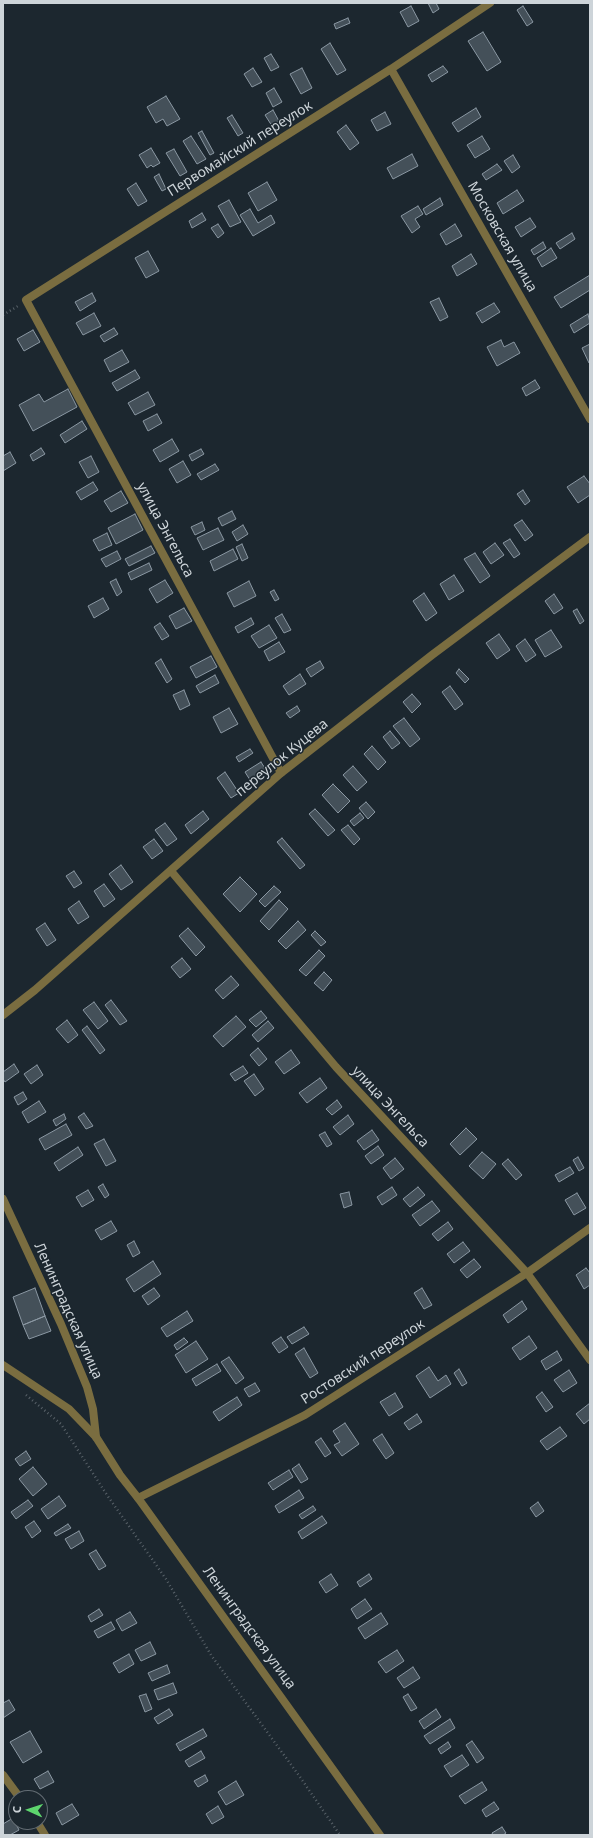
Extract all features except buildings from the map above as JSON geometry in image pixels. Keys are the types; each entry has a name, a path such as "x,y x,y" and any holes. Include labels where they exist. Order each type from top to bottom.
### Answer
{"street":[{"name":"Первомайский переулок","path":"26,300 391,69 490,3"},
{"name":"Московская улица","path":"391,69 590,419"},
{"name":"улица Энгельса","path":"26,300 281,773"},
{"name":"переулок Куцева","path":"3,1015 35,990 281,773 432,655 590,537"},
{"name":"улица Энгельса","path":"171,871 336,1067 527,1273 590,1360"},
{"name":"Ленинградская улица","path":"3,1199 61,1324 87,1387 93,1409 96,1437"},
{"name":"Ростовский переулок","path":"138,1498 306,1415 527,1273 590,1228"},
{"name":"Ленинградская улица","path":"3,1365 69,1409 96,1437 120,1475 380,1835"},
{"path":"3,1775 14,1790"}],"path":[{"path":"3,315 26,300"},
{"path":"24,1393 61,1424 107,1495 166,1579 211,1655 300,1777 340,1835"}]}
